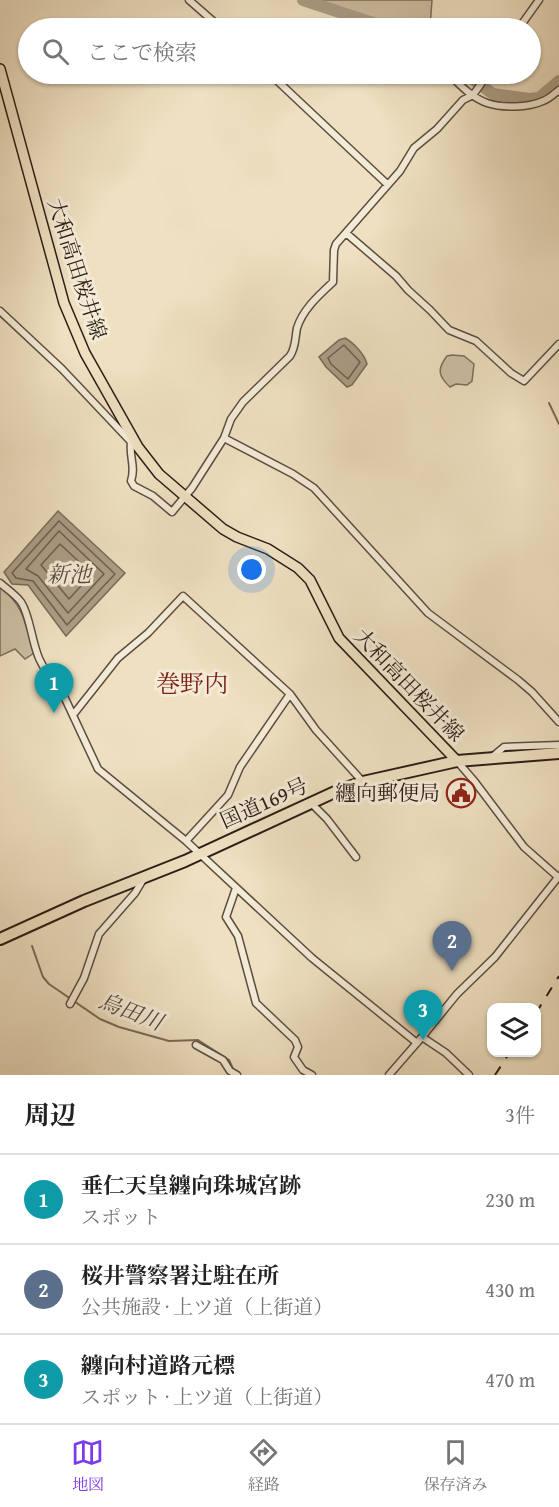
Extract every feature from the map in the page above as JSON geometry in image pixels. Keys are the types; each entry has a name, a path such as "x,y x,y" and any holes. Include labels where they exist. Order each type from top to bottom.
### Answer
{"highway":[{"name":"国道169号","path":"0,939 363,782 457,761 559,753"}],"main road":[{"name":"大和高田桜井線","path":"1,75 64,303 85,353 135,445 159,474 223,529 268,549 298,568 310,580 339,638 457,761"}],"street":[{"path":"189,0 210,18"},
{"path":"526,18 539,0"},
{"path":"281,84 387,184"},
{"path":"462,84 493,104 518,106 544,101 559,90"},
{"path":"0,311 62,369 135,445 129,454 135,470 131,481 134,486 153,496 172,512 185,498 224,438 231,419 243,402 291,356 295,348 297,328 302,317 333,282 334,250 346,233 400,171 414,148 437,129 481,84"},
{"path":"346,233 396,276 448,330 476,341 511,373 524,381 559,344"},
{"path":"224,438 293,474 314,488 428,613 532,692 559,722"},
{"path":"0,583 20,600 41,662 50,675 55,677 99,769 186,841 312,958 417,1043"},
{"path":"72,715 118,658 148,633 183,596 290,694 316,730 363,782"},
{"path":"186,841 228,795 240,767 290,694"},
{"path":"492,758 504,747 559,745"},
{"path":"389,1075 457,994 495,957 559,877 524,847 457,761"},
{"path":"311,803 327,819 356,857"},
{"path":"69,1004 84,978 99,934 135,894 144,877"},
{"path":"236,888 226,917 238,936 256,1003 295,1040 298,1047 294,1057 296,1063 312,1075"},
{"path":"422,1037 446,1053 469,1075"},
{"path":"196,1045 222,1060 230,1071 237,1075"}],"shaded area":[{"path":"305,0 432,0 431,18 346,18"},
{"path":"447,356 464,356 474,364 472,381 467,385 456,384 450,387 441,376 442,365"},
{"path":"0,586 20,609 26,624 34,653 25,659 15,649 0,656"}],"water":[{"path":"345,338 359,350 367,364 352,385 347,387 319,357 339,340"},
{"name":"新池","path":"58,511 125,573 66,636 28,585 12,584 4,572"}],"waterway":[{"path":"303,0 358,18"},
{"path":"480,84 493,94 529,99 539,98 559,81"},
{"path":"549,403 559,424"},
{"name":"烏田川","path":"32,946 43,977 49,984 100,1019 119,1027 169,1041 198,1040 229,1060 234,1071"}],"railway":[{"path":"541,1005 559,976"},
{"path":"495,1075 507,1057"}],"place":[{"name":"垂仁天皇纏向珠城宮跡","path":"54,713"},
{"name":"纒向郵便局","path":"461,793"},
{"name":"桜井警察署辻駐在所","path":"452,971"},
{"name":"纏向村道路元標","path":"423,1040"}],"district":[{"name":"巻野内","path":"192,684"}]}
